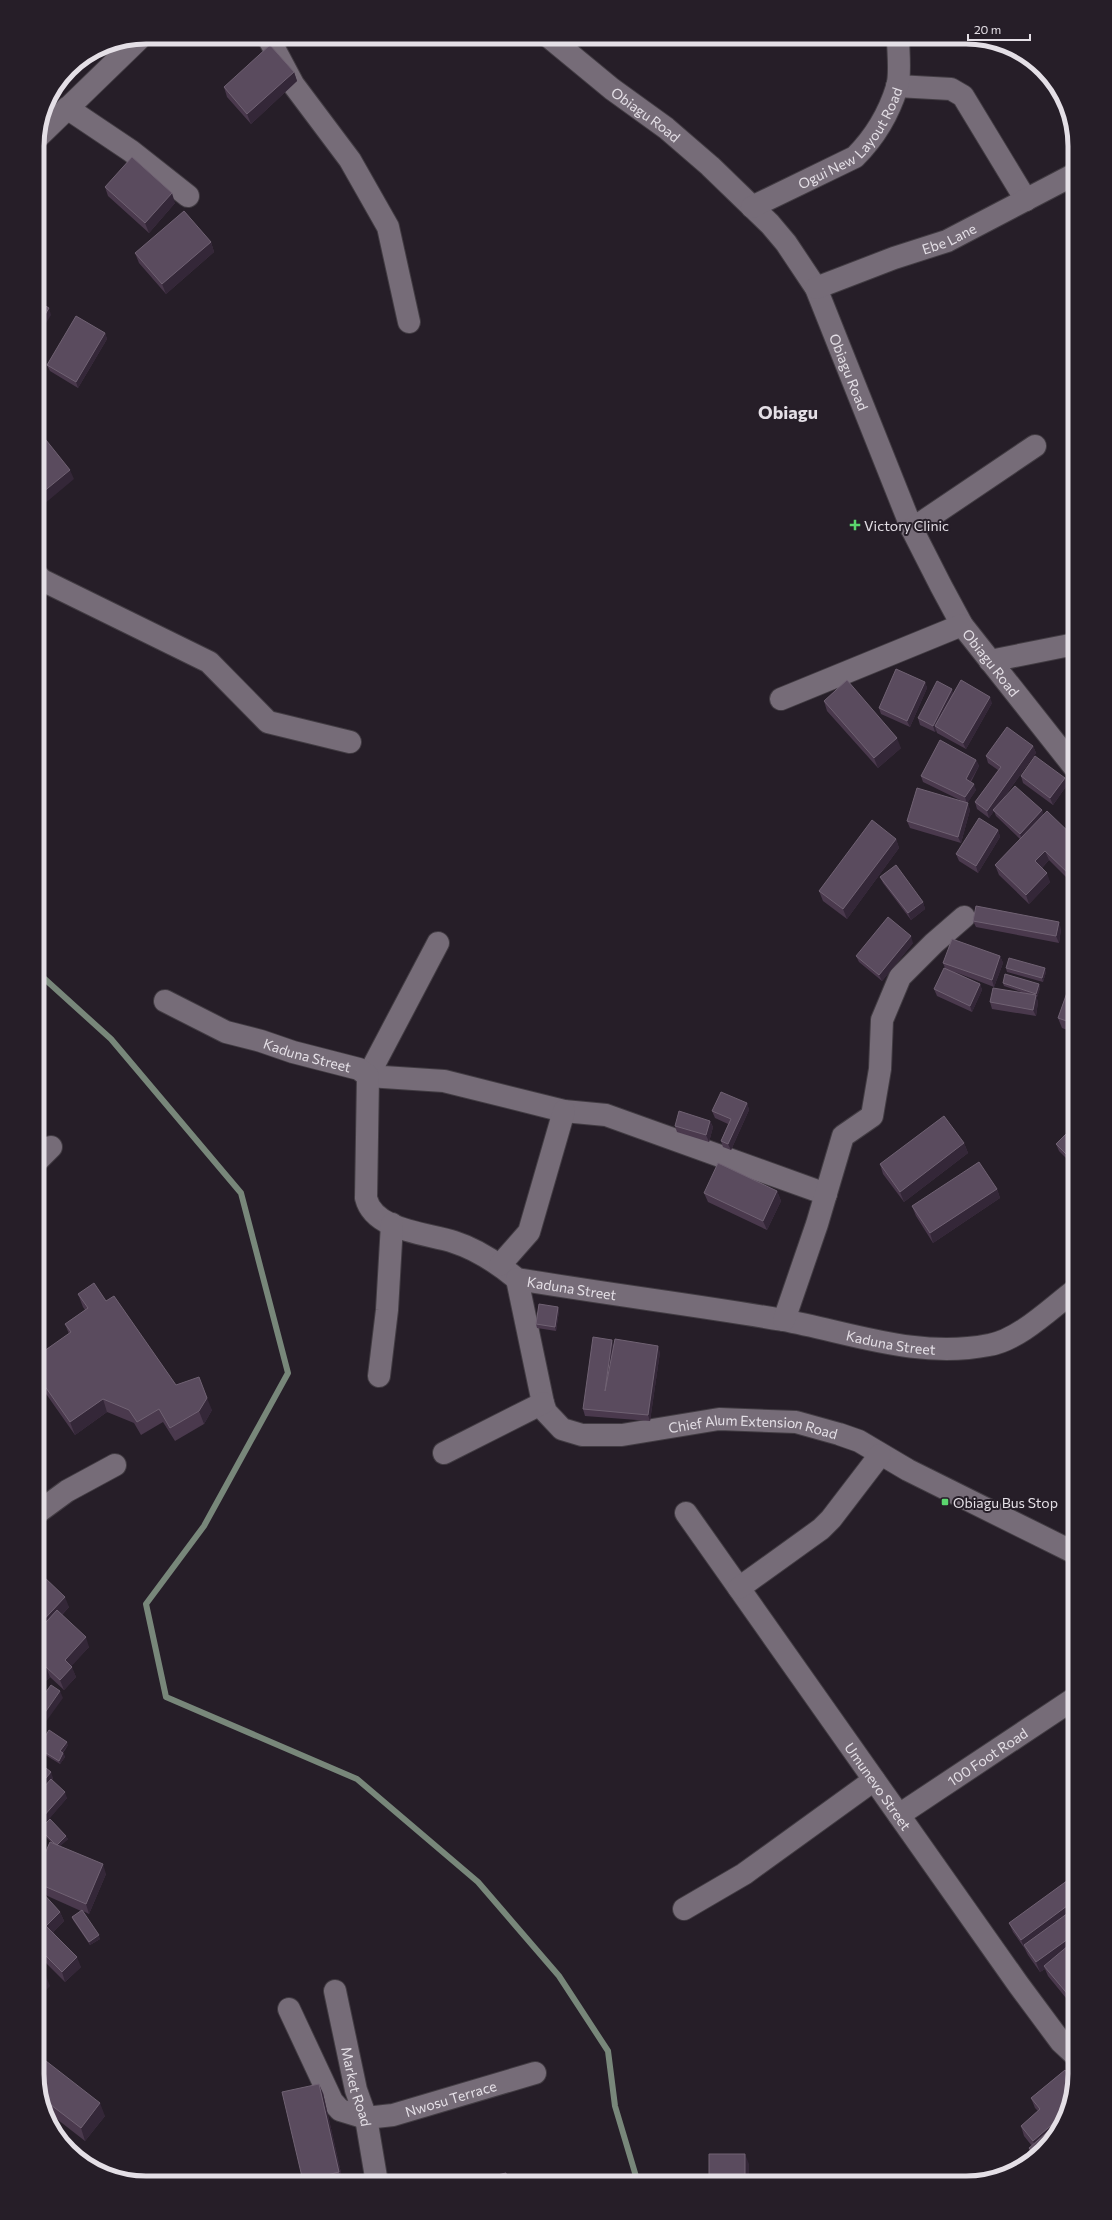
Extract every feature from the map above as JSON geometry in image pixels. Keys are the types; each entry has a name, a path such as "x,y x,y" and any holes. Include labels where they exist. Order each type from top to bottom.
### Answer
{"street":[{"path":"272,44 293,84 350,160 388,227 409,322"},
{"name":"Obiagu Road","path":"557,44 612,89 666,128 710,166 770,224 786,243 816,288 912,529 962,625 1068,759"},
{"name":"Ogui New Layout Road","path":"752,207 855,157 866,146 880,125 898,86 898,44"},
{"path":"46,129 131,45"},
{"path":"898,86 951,89 963,96 1026,200"},
{"path":"67,108 131,151 188,196"},
{"name":"Ebe Lane","path":"816,288 894,258 948,241 1068,178"},
{"path":"912,529 1035,446"},
{"path":"44,581 209,662 268,722 350,742"},
{"path":"781,699 962,625"},
{"path":"990,661 1068,645"},
{"path":"784,1320 826,1194 843,1136 872,1116 880,1069 882,1020 900,977 934,943 964,917"},
{"path":"438,943 368,1076 444,1081 564,1111 606,1115 826,1194"},
{"name":"Kaduna Street","path":"165,1001 226,1032 293,1052 359,1069 368,1076 366,1198 368,1207 378,1218 392,1224 429,1237 455,1242 500,1264 517,1279 784,1320 860,1338 914,1348 963,1348 990,1345 1011,1336 1037,1320 1068,1296"},
{"path":"500,1264 529,1232 564,1111"},
{"path":"379,1376 387,1310 392,1224"},
{"name":"Chief Alum Extension Road","path":"517,1279 543,1403 546,1412 562,1429 582,1435 622,1435 719,1419 796,1422 859,1441 880,1455 1068,1549"},
{"path":"444,1453 543,1403"},
{"path":"739,1588 821,1529 831,1519 880,1455"},
{"path":"44,1508 67,1491 114,1466"},
{"name":"Umunevo Street","path":"686,1513 874,1780 1061,2042 1068,2048"},
{"name":"100 Foot Road","path":"899,1815 1068,1703"},
{"path":"684,1909 744,1874 874,1780"},
{"name":"Market Road","path":"335,1991 356,2090 366,2118 376,2176"},
{"path":"289,2009 332,2101 340,2110 366,2118"},
{"name":"Nwosu Terrace","path":"366,2118 393,2115 535,2073"}],"building":[{"path":"270,45 294,72 247,114 224,87"},
{"path":"132,157 172,193 145,223 105,187"},
{"path":"184,211 211,242 162,284 135,253"},
{"path":"44,305 49,308 44,316"},
{"path":"76,316 105,333 76,382 47,365"},
{"path":"44,438 70,470 44,491"},
{"path":"896,669 925,682 907,721 879,708"},
{"path":"847,680 897,738 874,758 824,701"},
{"path":"961,680 990,697 963,743 935,726"},
{"path":"937,681 952,689 933,726 918,718"},
{"path":"1007,727 1033,746 987,811 975,802 1001,767 986,756"},
{"path":"940,740 976,760 966,779 974,784 965,797 921,776"},
{"path":"1035,756 1065,778 1050,798 1021,776"},
{"path":"1015,786 1042,810 1020,834 993,810"},
{"path":"917,788 968,803 958,837 907,821"},
{"path":"1047,811 1068,831 1068,873 1045,851 1035,861 1047,873 1026,895 995,865"},
{"path":"979,818 998,830 976,866 956,854"},
{"path":"872,820 896,839 843,909 819,891"},
{"path":"896,865 923,902 908,913 880,877"},
{"path":"976,906 1059,922 1056,936 973,921"},
{"path":"888,917 911,936 879,975 856,956"},
{"path":"952,939 1000,956 992,980 943,963"},
{"path":"1009,958 1045,968 1042,978 1006,968"},
{"path":"944,968 980,984 970,1006 934,989"},
{"path":"1005,974 1039,984 1036,994 1003,983"},
{"path":"993,988 1036,995 1033,1010 990,1002"},
{"path":"1068,990 1068,1022 1058,1018"},
{"path":"721,1092 747,1103 728,1144 721,1141 731,1119 712,1111"},
{"path":"679,1111 710,1121 706,1135 675,1126"},
{"path":"944,1116 964,1143 900,1192 880,1164"},
{"path":"1068,1132 1068,1156 1056,1144"},
{"path":"979,1162 997,1189 930,1233 912,1206"},
{"path":"718,1163 777,1191 763,1221 704,1193"},
{"path":"94,1283 106,1301 114,1296 176,1385 199,1377 207,1398 199,1411 170,1428 159,1409 137,1422 129,1410 103,1399 70,1422 44,1385 44,1351 71,1332 65,1324 88,1308 78,1294"},
{"path":"539,1304 558,1307 555,1327 536,1324"},
{"path":"593,1337 612,1340 605,1391 615,1339 658,1346 648,1415 583,1409"},
{"path":"44,1577 65,1597 44,1620"},
{"path":"57,1610 86,1637 65,1660 72,1667 60,1680 46,1667 44,1670 44,1624"},
{"path":"51,1685 60,1691 44,1714 44,1694"},
{"path":"49,1730 67,1742 60,1751 63,1753 59,1761 44,1752 44,1738"},
{"path":"44,1766 51,1772 44,1780"},
{"path":"51,1779 65,1792 44,1816 44,1787"},
{"path":"50,1819 66,1836 57,1845 44,1833 44,1825"},
{"path":"50,1842 103,1864 86,1904 44,1886 44,1856"},
{"path":"1068,1880 1068,1905 1021,1940 1009,1923"},
{"path":"44,1894 60,1912 46,1926 77,1957 62,1972 44,1954"},
{"path":"82,1910 99,1935 89,1942 72,1917"},
{"path":"1068,1913 1068,1939 1036,1962 1024,1945"},
{"path":"1068,1946 1068,1995 1044,1966"},
{"path":"44,2059 100,2103 81,2128 48,2103 45,2087"},
{"path":"1065,2070 1068,2074 1063,2107 1057,2119 1033,2141 1021,2126 1040,2109 1031,2098"},
{"path":"319,2084 339,2172 323,2176 302,2176 282,2092"},
{"path":"1052,2128 1047,2136 1032,2152 1029,2148"},
{"path":"709,2154 745,2154 745,2176 709,2176"},
{"path":"506,2173 507,2176 493,2176"}],"waterway":[{"path":"44,978 111,1039 241,1193 288,1373 204,1526 146,1604 166,1697 357,1779 478,1882 559,1976 608,2051 615,2106 636,2176"}],"place":[{"name":"Victory Clinic","path":"855,525"},
{"name":"Obiagu Bus Stop","path":"945,1502"}],"district":[{"name":"Obiagu","path":"788,412"}]}
